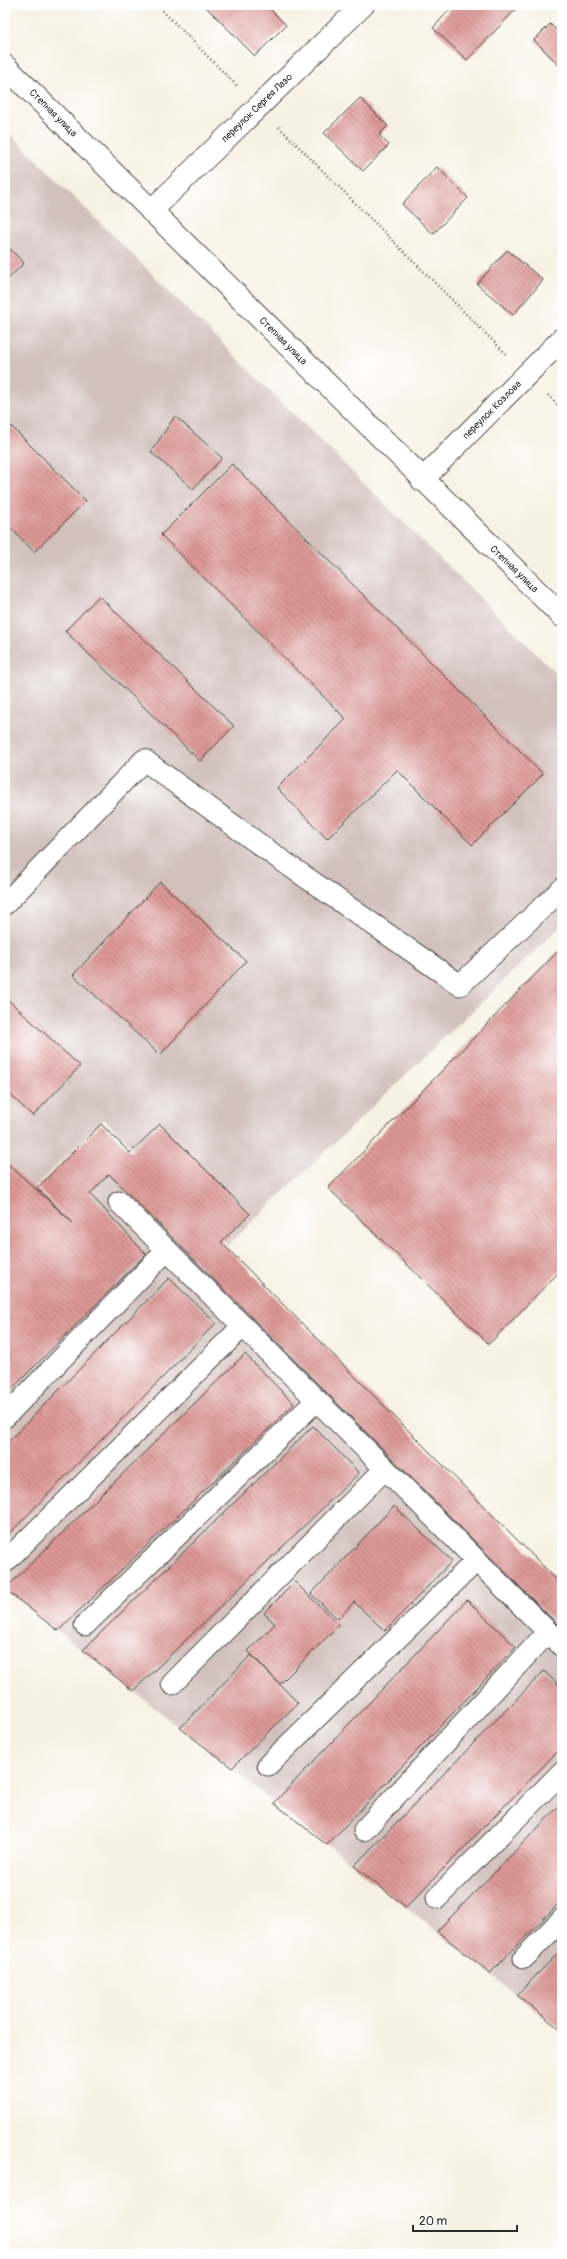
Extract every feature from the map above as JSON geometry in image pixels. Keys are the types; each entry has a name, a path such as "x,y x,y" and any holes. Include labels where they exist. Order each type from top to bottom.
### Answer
{"main road":[{"name":"переулок Сергея Лазо","path":"151,210 363,5"},
{"name":"Степная улица","path":"5,66 422,480 562,616"},
{"name":"переулок Козлова","path":"422,480 562,339"}],"lane":[{"path":"5,904 144,760 280,860 460,985 562,888"},
{"path":"119,1202 555,1639 364,1830"},
{"path":"5,1417 167,1250"},
{"path":"5,1562 243,1326"},
{"path":"85,1625 317,1400"},
{"path":"172,1684 385,1469"},
{"path":"268,1765 476,1561"},
{"path":"437,1898 562,1772"},
{"path":"524,1958 562,1918"}],"path":[{"path":"157,5 562,409"}],"shaded area":[{"path":"5,129 562,679 562,925 228,1245 104,1119 33,1189 5,1341"},
{"path":"104,1124 562,1585 562,2031 5,1589 5,1355 101,1251 37,1188"}],"building":[{"path":"204,5 266,5 286,25 255,56"},
{"path":"454,5 520,5 467,60 433,28"},
{"path":"550,24 562,35 562,68 534,40"},
{"path":"360,98 388,126 379,135 389,145 363,171 324,133"},
{"path":"437,167 468,198 433,234 402,204"},
{"path":"5,244 24,263 5,282"},
{"path":"507,250 543,280 513,315 477,284"},
{"path":"175,416 222,458 193,489 151,452"},
{"path":"5,420 86,501 34,552 5,522"},
{"path":"232,464 543,774 472,845 397,770 327,839 277,788 346,719 161,535"},
{"path":"99,596 234,726 200,761 65,631"},
{"path":"160,882 246,961 160,1055 73,975"},
{"path":"562,947 562,1269 489,1344 328,1188"},
{"path":"5,997 80,1066 33,1116 5,1090"},
{"path":"101,1124 130,1153 160,1124 250,1214 221,1242 562,1585 562,1629 109,1174 90,1194 146,1254 5,1396 5,1161 74,1224 37,1188"},
{"path":"169,1278 216,1323 5,1538 5,1445"},
{"path":"245,1354 294,1404 58,1631 5,1589"},
{"path":"313,1426 359,1473 133,1691 83,1650"},
{"path":"394,1506 452,1561 385,1631 354,1602 338,1619 311,1594"},
{"path":"295,1582 339,1625 280,1684 248,1651 275,1624 264,1613"},
{"path":"467,1600 516,1647 327,1845 274,1803"},
{"path":"251,1655 298,1703 232,1768 180,1728"},
{"path":"544,1671 562,1688 562,1747 406,1907 354,1866"},
{"path":"562,1803 562,1900 490,1973 437,1931"},
{"path":"562,1949 562,2031 517,1995"}]}
